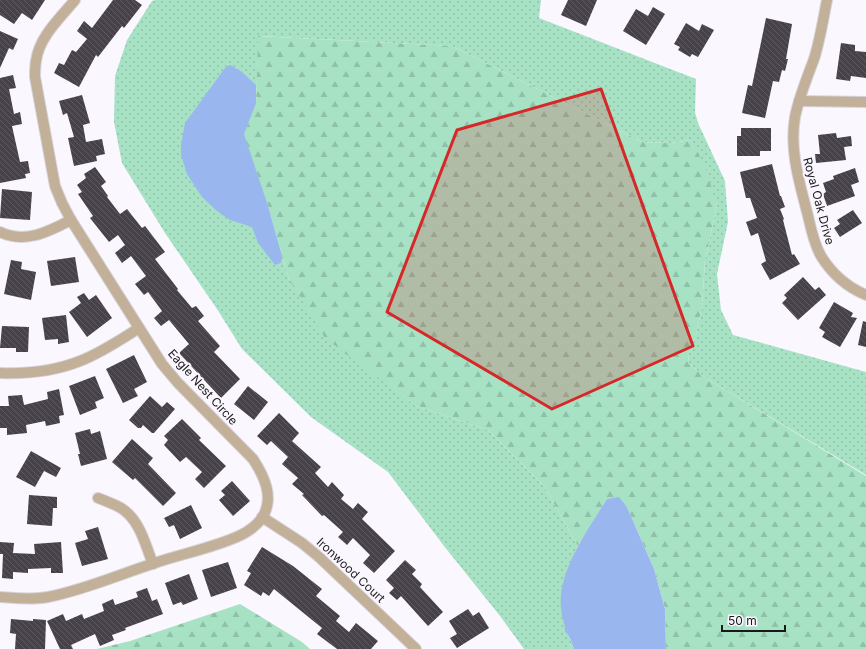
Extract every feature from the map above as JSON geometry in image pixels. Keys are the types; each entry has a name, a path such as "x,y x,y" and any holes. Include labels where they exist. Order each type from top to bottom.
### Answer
{"street":[{"name":"Eagle Nest Circle","path":"0,597 23,599 46,597 72,592 242,535 253,528 262,517 268,503 267,488 262,473 252,459 178,383 162,364 71,220 55,186 35,77 36,61 39,48 49,31 75,0"},
{"name":"Royal Oak Drive","path":"827,0 820,38 799,101 795,118 793,142 794,160 814,238 820,255 840,280 852,289 866,295"},
{"path":"799,101 866,102"},
{"path":"0,232 20,238 35,236 49,232 71,220"},
{"path":"0,373 16,373 52,368 79,362 103,350 139,328"},
{"path":"98,498 122,508 133,519 141,531 153,564"},
{"name":"Ironwood Court","path":"262,517 302,543 319,557 416,649"}],"highlighted area":[{"path":"601,89 693,346 552,409 387,312 457,130"}],"green space":[{"path":"541,0 539,18 696,79 695,112 698,123 725,181 728,222 717,274 721,310 733,335 866,372 866,475 706,378 688,363 689,353 696,334 702,307 705,260 717,205 691,140 670,143 642,142 452,46 259,36 256,103 268,206 289,279 368,369 416,406 488,430 544,486 578,546 563,586 561,609 565,622 565,632 570,638 574,649 524,649 388,472 311,417 242,349 217,309 165,233 122,163 114,122 115,76 127,40 152,1"},
{"path":"258,36 452,46 642,142 670,143 691,140 705,166 717,205 705,260 702,307 696,334 689,353 688,363 706,378 866,476 866,649 666,649 665,609 654,569 627,507 619,498 607,499 578,546 544,486 488,430 416,406 325,338 289,279 268,206 244,134 256,103"},
{"path":"240,604 302,642 310,649 97,649 130,641"}],"water":[{"path":"230,65 242,72 256,85 256,103 244,134 268,206 282,256 281,263 275,265 258,243 252,227 230,220 217,211 202,197 187,174 181,155 181,145 185,123 225,68"},
{"path":"619,497 627,507 654,569 665,609 666,649 574,649 570,638 565,632 561,611 561,594 569,565 583,537 607,499"}],"building":[{"path":"0,0 45,0 32,20 22,13 14,24 0,15"},
{"path":"113,0 135,0 142,5 124,28 122,26 98,57 96,55 79,87 54,73 59,63 64,65 72,50 76,52 87,39 77,31 84,21 92,28"},
{"path":"568,0 597,0 586,26 561,15"},
{"path":"653,7 665,14 646,45 623,31 636,9 648,16"},
{"path":"766,18 792,24 785,71 782,70 779,82 773,81 765,118 742,113 748,85 752,86"},
{"path":"686,23 699,31 702,24 714,30 698,57 692,54 690,57 678,50 680,47 674,44"},
{"path":"0,31 18,39 13,50 9,48 0,68"},
{"path":"841,43 855,45 855,51 866,52 866,78 851,76 850,81 836,79"},
{"path":"13,75 16,88 9,89 14,114 20,112 22,124 12,126 20,162 28,161 30,173 25,174 26,178 0,183 0,78"},
{"path":"82,95 90,123 83,125 86,142 102,139 105,154 96,156 97,161 74,166 68,138 74,137 67,113 63,115 59,101"},
{"path":"741,128 771,128 771,151 760,151 760,156 737,156 737,136 741,136"},
{"path":"836,133 837,138 851,136 852,146 844,147 846,160 816,163 815,154 820,154 818,135"},
{"path":"772,164 780,196 785,207 780,209 784,219 792,255 794,254 800,264 770,280 761,264 766,261 758,233 751,236 746,222 757,218 750,198 746,198 740,172"},
{"path":"95,167 106,182 101,186 108,196 107,197 120,214 127,209 142,228 145,226 165,252 155,259 192,308 196,306 204,316 198,321 220,346 214,352 240,379 221,398 179,353 189,344 169,320 161,326 154,318 162,311 148,292 144,295 135,284 146,276 131,256 122,263 115,253 125,245 118,235 109,242 90,218 93,216 78,194 82,192 77,185 86,178 84,174"},
{"path":"855,168 859,182 851,185 855,196 827,206 823,194 826,192 823,183 834,179 833,176"},
{"path":"2,189 32,192 30,220 0,218"},
{"path":"853,210 862,223 840,237 834,228 840,224 837,220"},
{"path":"75,257 79,282 51,286 47,261"},
{"path":"11,260 22,262 21,269 36,272 31,300 4,294"},
{"path":"803,277 815,290 819,287 826,295 798,320 782,303 787,298 784,295"},
{"path":"84,293 89,300 96,295 112,318 87,337 69,312 81,303 77,297"},
{"path":"834,302 853,313 851,317 857,318 840,347 822,337 825,332 819,328"},
{"path":"66,315 69,342 58,344 58,339 45,340 42,318"},
{"path":"863,321 866,322 866,347 858,345"},
{"path":"2,326 29,327 28,352 16,352 16,348 0,348"},
{"path":"134,355 147,382 134,389 138,396 123,403 106,369"},
{"path":"95,376 104,398 95,402 97,408 80,415 69,386"},
{"path":"248,386 268,402 254,420 234,404"},
{"path":"59,389 64,415 59,416 60,423 46,426 45,421 26,425 27,433 7,435 7,428 0,428 0,406 9,406 8,396 22,395 24,405 48,399 47,392"},
{"path":"150,396 162,407 167,402 175,409 154,433 143,425 141,428 138,428 129,420"},
{"path":"279,413 299,433 292,441 321,467 315,473 328,487 332,482 344,495 341,499 353,509 358,503 368,512 362,519 395,551 374,573 363,563 370,555 353,538 347,545 338,537 343,532 324,515 322,516 302,495 304,494 292,484 298,478 282,464 288,457 271,441 267,445 257,436"},
{"path":"182,419 201,438 199,440 226,466 204,488 195,479 202,472 186,457 180,462 164,445 168,440 164,436"},
{"path":"90,429 91,434 100,431 107,459 81,466 75,433"},
{"path":"132,439 153,458 148,464 176,493 163,506 135,478 133,480 112,462"},
{"path":"31,451 61,468 56,477 44,471 35,487 16,477"},
{"path":"232,481 250,501 233,516 219,500 225,495 221,491"},
{"path":"29,495 57,497 57,508 53,508 52,526 27,524"},
{"path":"191,505 202,528 180,539 174,525 169,527 164,518"},
{"path":"98,527 108,559 82,566 75,543 88,539 85,531"},
{"path":"0,542 14,543 13,553 35,554 34,544 61,542 63,573 51,573 51,568 28,569 28,573 13,572 13,579 2,578 3,554 0,554"},
{"path":"262,547 293,566 322,589 316,596 340,616 336,621 349,632 356,623 378,641 371,649 337,649 317,634 322,628 274,589 269,596 263,592 261,596 244,585 251,573 247,571"},
{"path":"405,560 416,570 412,574 422,584 420,587 443,612 428,626 401,596 397,600 389,593 394,588 386,580"},
{"path":"228,562 237,588 211,597 202,570"},
{"path":"189,574 198,599 183,605 181,602 173,605 165,583"},
{"path":"147,588 152,601 157,599 163,614 125,628 126,630 112,635 114,640 100,646 95,634 71,645 73,649 60,649 47,621 63,614 66,621 82,614 84,619 104,611 102,604 113,599 115,605 138,597 136,592"},
{"path":"468,609 473,616 479,612 489,628 457,648 450,638 457,634 449,621"},
{"path":"11,619 33,621 33,619 46,620 45,649 15,649 16,634 10,633"}]}
